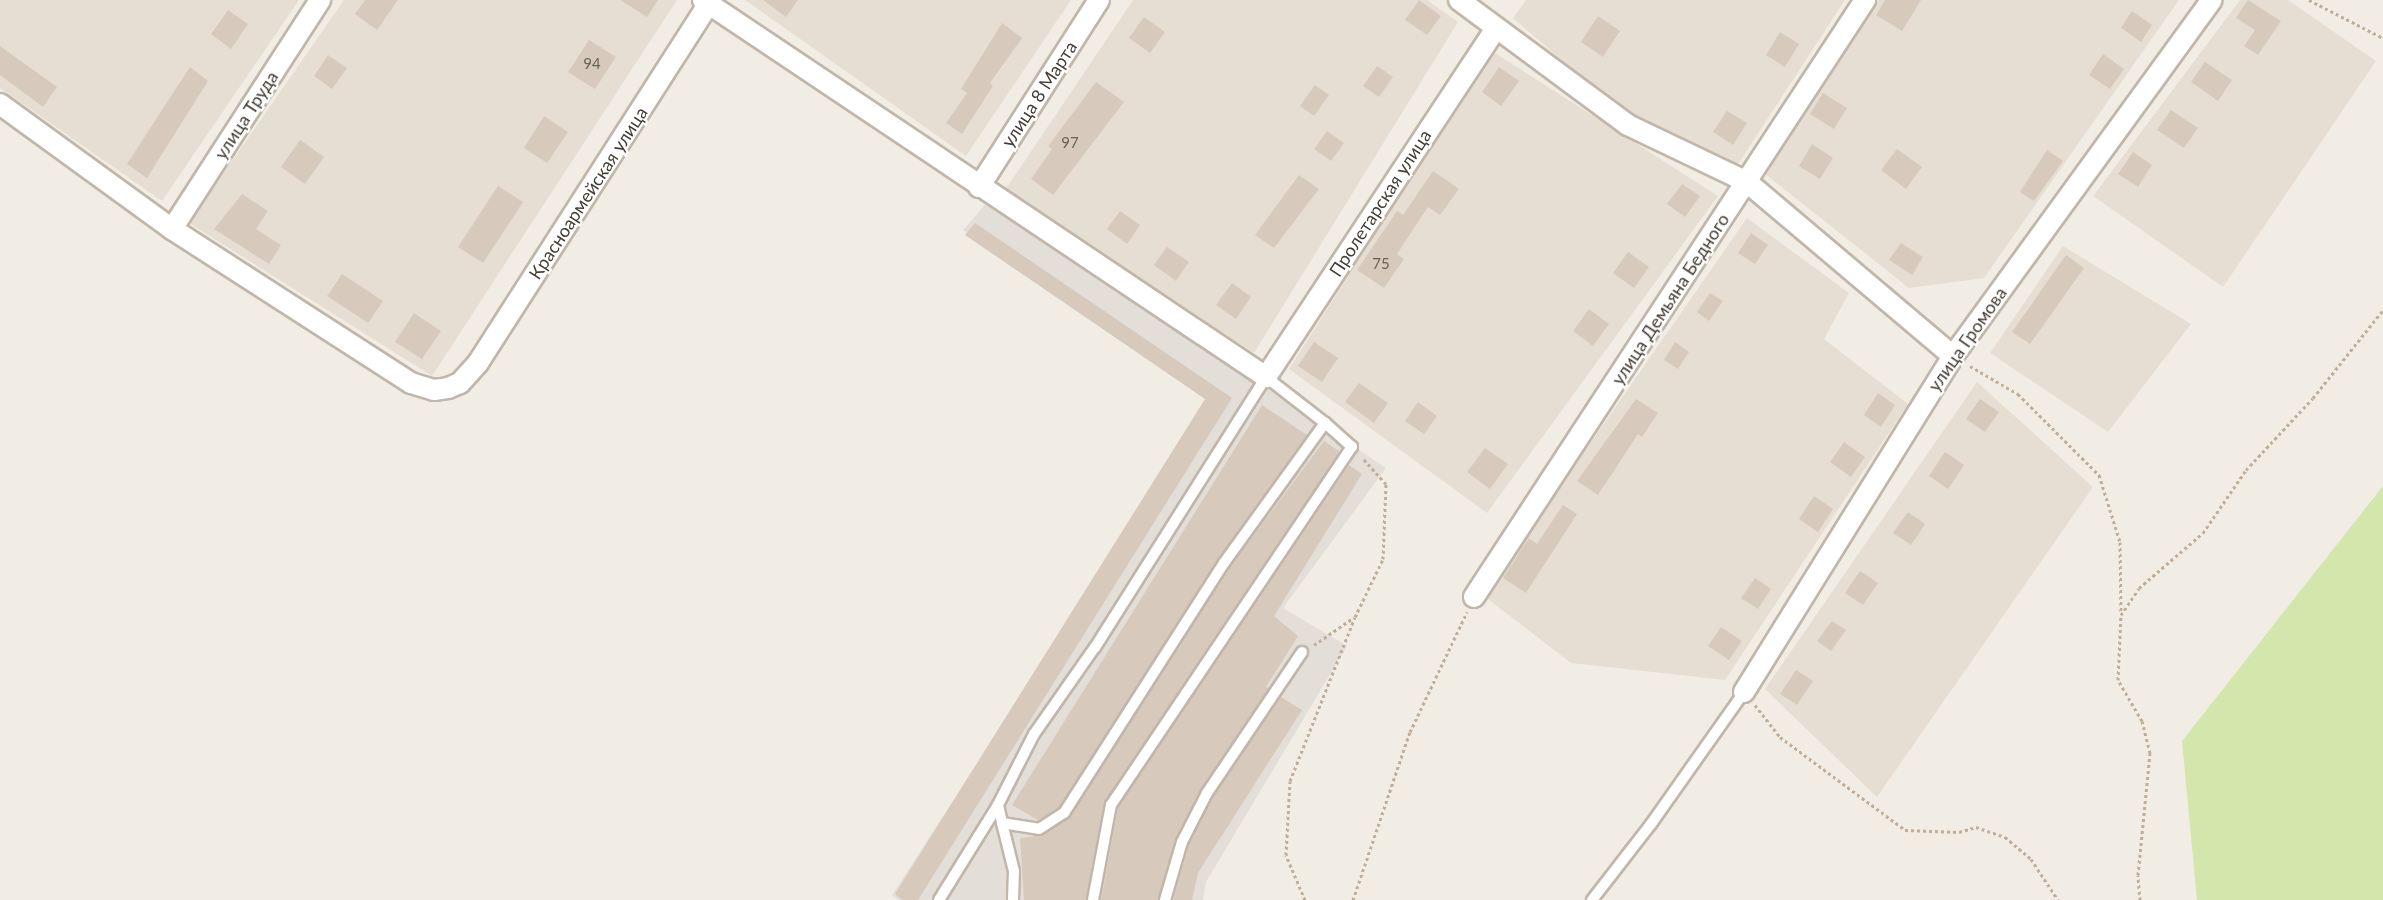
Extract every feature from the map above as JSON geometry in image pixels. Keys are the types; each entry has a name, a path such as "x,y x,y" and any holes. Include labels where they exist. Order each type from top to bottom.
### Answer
{"street":[{"name":"улица Труда","path":"172,229 320,0"},
{"name":"улица 8 Марта","path":"979,187 1099,0"},
{"name":"улица Демьяна Бедного","path":"1474,597 1864,0"},
{"name":"улица Громова","path":"1744,692 1953,356 2212,0"},
{"path":"708,1 979,187 1266,377"},
{"name":"Красноармейская улица","path":"172,229 411,384 434,390 460,383 478,363 708,1"},
{"path":"1470,2 1495,30 1628,125 1746,182 1953,356"},
{"name":"Пролетарская улица","path":"1266,377 1495,30"},
{"path":"0,104 172,229"}],"lane":[{"path":"939,900 998,805 1034,734 1107,627 1266,377 1352,447 1111,805 1093,900"},
{"path":"1002,823 1039,829 1064,813 1224,563 1325,423"},
{"path":"1165,900 1182,843 1207,793 1302,652"},
{"path":"1592,900 1744,692"},
{"path":"998,805 1014,871 1013,900"}],"path":[{"path":"2309,0 2383,38"},
{"path":"2121,615 2139,588 2203,533 2246,470 2313,398 2383,310"},
{"path":"1953,356 2018,394 2099,475 2120,542 2121,615 2118,680 2142,721 2150,753 2138,875 2140,900"},
{"path":"1305,900 1286,855 1290,781 1354,617 1383,558 1388,511 1386,484 1352,447"},
{"path":"1353,900 1410,732 1474,597"},
{"path":"1302,652 1354,617"},
{"path":"1744,692 1780,737 1905,830 1959,832 1976,828 2006,837 2031,859 2058,900"}],"shaded area":[{"path":"0,0 299,0 162,201 0,88"},
{"path":"344,0 677,0 432,376 189,223"},
{"path":"745,0 1071,0 966,156"},
{"path":"1133,0 1427,0 1458,22 1254,353 1005,190"},
{"path":"1526,0 1845,0 1738,164 1629,118 1513,18"},
{"path":"1878,0 2179,0 1984,278 1909,288 1765,174"},
{"path":"2240,0 2288,0 2376,61 2223,287 2093,196"},
{"path":"1492,51 1718,196 1487,513 1289,369"},
{"path":"989,200 1386,468 1283,608 1347,646 1206,882 1203,900 898,900 892,895 1215,395 963,230"},
{"path":"1747,218 1849,293 1824,339 1908,404 1725,680 1571,663 1484,596"},
{"path":"2063,246 2191,324 2108,432 1990,353"},
{"path":"1977,382 2093,487 1877,797 1765,689"}],"green space":[{"path":"2383,486 2383,900 2197,900 2182,741"}],"building":[{"path":"365,0 398,0 377,30 355,14"},
{"path":"620,0 658,0 647,17"},
{"path":"763,0 798,0 786,17"},
{"path":"1419,0 1441,16 1427,35 1405,20"},
{"path":"1885,0 1921,0 1902,31 1876,15"},
{"path":"2248,0 2281,21 2258,55 2244,46 2255,30 2236,18"},
{"path":"228,10 248,24 231,49 211,34"},
{"path":"2132,11 2152,25 2141,42 2121,28"},
{"path":"1598,16 1620,31 1603,57 1581,42"},
{"path":"1144,17 1165,32 1150,53 1129,38"},
{"path":"1002,23 1022,38 990,83 993,86 962,134 946,123 967,93 961,89"},
{"path":"1780,32 1799,44 1785,67 1766,55"},
{"path":"589,40 616,57 595,89 568,72"},
{"path":"0,46 57,87 43,107 0,75"},
{"path":"2103,54 2124,69 2110,89 2089,75"},
{"path":"328,55 347,68 332,89 314,76"},
{"path":"2205,62 2232,80 2218,101 2191,82"},
{"path":"1377,66 1393,77 1379,97 1363,86"},
{"path":"190,67 208,81 147,178 127,164"},
{"path":"1499,67 1519,81 1501,106 1482,92"},
{"path":"1096,82 1124,102 1053,195 1031,179 1052,149 1048,146"},
{"path":"1315,85 1329,95 1314,116 1300,106"},
{"path":"1823,93 1847,108 1834,129 1810,114"},
{"path":"2171,110 2198,128 2184,148 2157,130"},
{"path":"1727,111 1747,123 1733,145 1713,132"},
{"path":"544,116 568,132 547,163 524,148"},
{"path":"1327,131 1344,143 1331,161 1314,149"},
{"path":"300,140 324,157 305,184 281,167"},
{"path":"1812,144 1833,158 1820,179 1799,166"},
{"path":"1897,149 1922,167 1906,189 1881,170"},
{"path":"2047,150 2063,161 2034,201 2020,192"},
{"path":"2133,152 2152,165 2138,187 2118,174"},
{"path":"1433,171 1459,189 1440,215 1428,207 1397,254 1404,259 1384,288 1357,270 1397,211 1403,215"},
{"path":"1299,175 1319,189 1274,248 1255,235"},
{"path":"1682,184 1700,196 1685,217 1667,204"},
{"path":"498,186 523,202 483,263 458,247"},
{"path":"242,194 268,211 256,229 281,245 269,264 214,229"},
{"path":"1120,211 1140,225 1127,244 1107,229"},
{"path":"975,223 1232,398 918,900 902,900 895,894 1205,399 965,235"},
{"path":"1751,233 1768,245 1755,264 1738,253"},
{"path":"1901,243 1923,257 1912,275 1889,260"},
{"path":"1167,247 1189,262 1176,281 1154,265"},
{"path":"1628,252 1649,267 1634,288 1613,273"},
{"path":"2066,255 2084,268 2030,344 2012,332"},
{"path":"342,274 383,301 368,323 327,296"},
{"path":"1232,283 1251,297 1236,319 1216,305"},
{"path":"1710,293 1723,301 1709,321 1697,312"},
{"path":"1589,309 1609,324 1593,346 1573,331"},
{"path":"414,313 441,331 422,359 395,342"},
{"path":"1314,342 1338,358 1322,382 1298,366"},
{"path":"1675,342 1689,352 1678,369 1664,360"},
{"path":"1359,383 1388,403 1374,423 1345,402"},
{"path":"1878,393 1895,405 1881,427 1864,415"},
{"path":"1636,399 1658,413 1642,437 1638,434 1598,495 1577,481"},
{"path":"1980,399 1999,412 1985,432 1966,419"},
{"path":"1418,402 1437,416 1424,434 1405,421"},
{"path":"1262,405 1307,435 1218,559 1059,808 1038,820 1012,805"},
{"path":"1324,441 1339,451 1336,457 1105,801 1086,900 1024,900 1020,838 1043,835 1070,817 1230,567"},
{"path":"1844,442 1865,457 1851,477 1830,462"},
{"path":"1485,448 1508,464 1490,489 1467,472"},
{"path":"1945,452 1964,465 1948,489 1929,476"},
{"path":"1349,465 1362,474 1274,616 1298,636 1266,687 1269,688 1200,790 1175,840 1158,900 1101,900 1118,808"},
{"path":"1814,496 1833,509 1818,532 1799,519"},
{"path":"1563,505 1577,514 1526,593 1503,578 1529,538 1537,544"},
{"path":"1908,512 1925,524 1911,545 1893,533"},
{"path":"1860,571 1878,583 1863,605 1845,593"},
{"path":"1755,578 1771,589 1758,609 1741,598"},
{"path":"1832,621 1846,630 1831,651 1817,641"},
{"path":"1721,627 1742,641 1729,660 1708,646"},
{"path":"1796,670 1813,681 1797,705 1780,694"},
{"path":"1281,697 1302,710 1198,873 1192,900 1173,900 1189,845 1213,797"}]}
